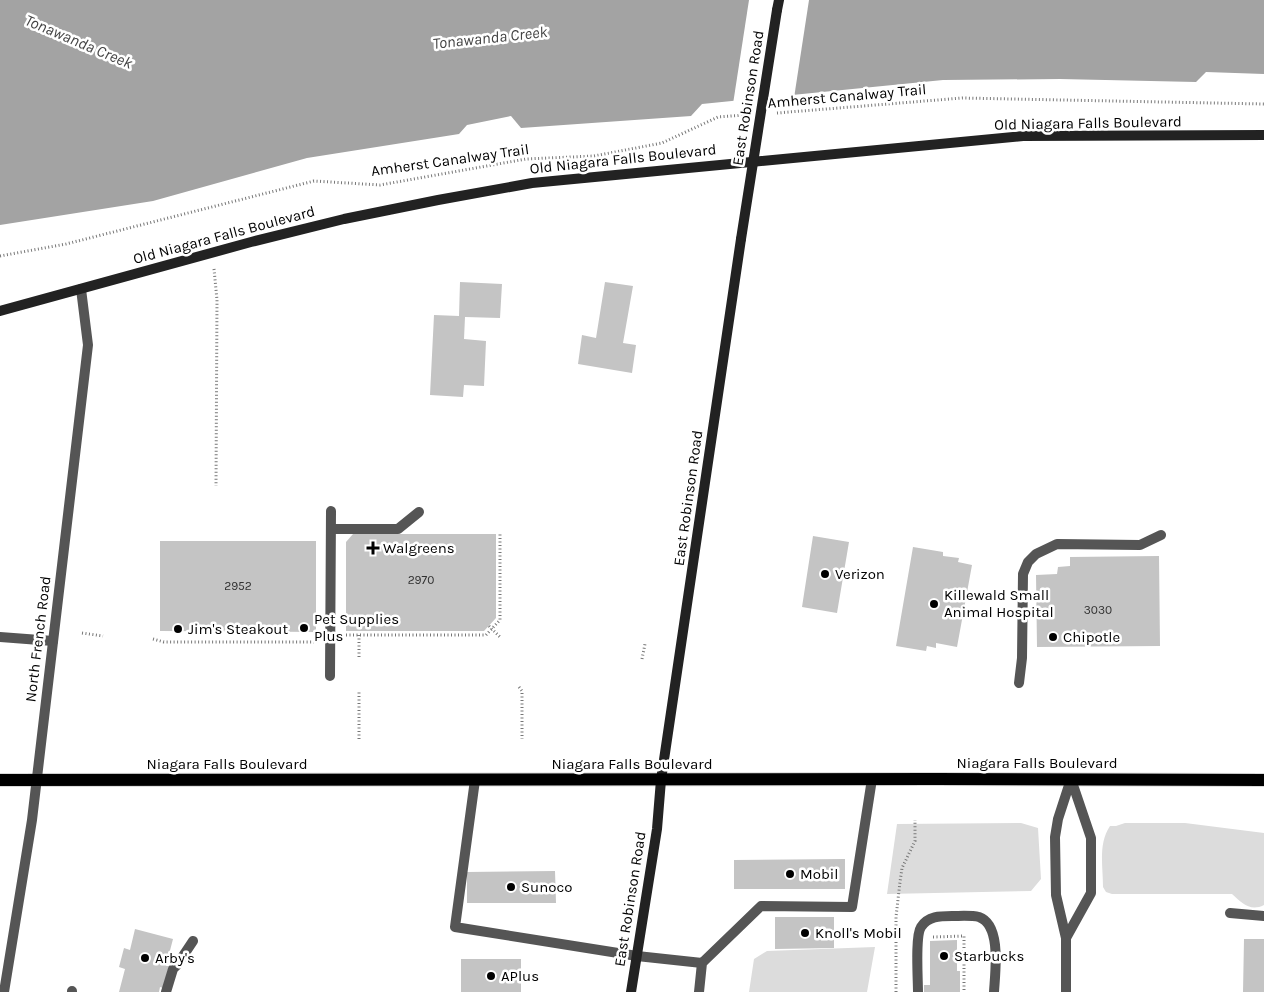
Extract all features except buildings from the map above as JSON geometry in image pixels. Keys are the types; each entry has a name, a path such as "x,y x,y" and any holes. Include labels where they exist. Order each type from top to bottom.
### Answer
{"main road":[{"name":"Niagara Falls Boulevard","path":"0,780 1264,780"}],"street":[{"name":"East Robinson Road","path":"631,992 657,829 661,780 741,239 778,5"},
{"name":"Old Niagara Falls Boulevard","path":"0,311 251,242 344,219 532,183 1023,136 1264,135"},
{"name":"North French Road","path":"4,992 32,820 88,345 81,289"},
{"path":"330,676 331,511"},
{"path":"331,529 398,529 419,512"},
{"path":"1019,683 1022,658 1023,574 1028,562 1036,554 1057,544 1140,545 1161,535"},
{"path":"0,637 53,641"},
{"path":"699,992 702,963 761,906 852,906 872,779"},
{"path":"1066,938 1092,893 1090,838 1071,779"},
{"path":"1066,992 1066,938 1056,895 1055,837 1058,819 1071,779"},
{"path":"475,780 455,927 637,956 702,963"},
{"path":"1230,914 1264,916"},
{"path":"918,992 918,937 920,928 928,920 936,916 971,916 981,918 994,935 994,992"},
{"path":"166,992 172,969 177,965 193,941"}],"path":[{"name":"Amherst Canalway Trail","path":"775,113 962,98 1264,104"},
{"name":"Amherst Canalway Trail","path":"0,256 66,244 314,181 380,185 526,159 594,156 662,143 718,117 747,115"},
{"path":"214,266 217,300 216,486"},
{"path":"346,635 486,635 490,627 500,620 500,534"},
{"path":"490,627 500,637"},
{"path":"82,633 103,636"},
{"path":"359,635 359,658"},
{"path":"153,638 164,642 316,642"},
{"path":"642,659 644,644"},
{"path":"519,687 522,691 522,739"},
{"path":"359,739 360,692"},
{"path":"896,992 896,917 900,875 915,841 915,820"},
{"path":"896,936 901,936"},
{"path":"925,937 964,936 964,992"}],"shaded area":[{"path":"1021,823 1038,828 1041,879 1031,891 887,894 897,824"},
{"path":"1125,823 1185,823 1264,833 1264,905 1259,907 1246,906 1232,894 1112,894 1106,892 1103,887 1102,855 1104,840 1110,826"},
{"path":"875,947 867,992 749,992 754,959 767,951"}],"water":[{"name":"Tonawanda Creek","path":"0,0 1264,0 1264,74 1206,72 1196,82 1060,79 943,80 702,104 691,116 521,128 511,116 467,125 459,134 307,158 153,201 0,225"}],"pier":[{"path":"749,0 809,0 794,98 733,104"}],"place":[{"name":"Walgreens","path":"373,548"},
{"name":"Verizon","path":"825,574"},
{"name":"Killewald Small Animal Hospital","path":"934,604"},
{"name":"Pet Supplies Plus","path":"304,628"},
{"name":"Jim's Steakout","path":"178,629"},
{"name":"Chipotle","path":"1053,637"},
{"name":"Mobil","path":"790,874"},
{"name":"Sunoco","path":"511,887"},
{"name":"Knoll's Mobil","path":"805,933"},
{"name":"Starbucks","path":"944,956"},
{"name":"Arby's","path":"145,958"},
{"name":"APlus","path":"491,976"}]}
